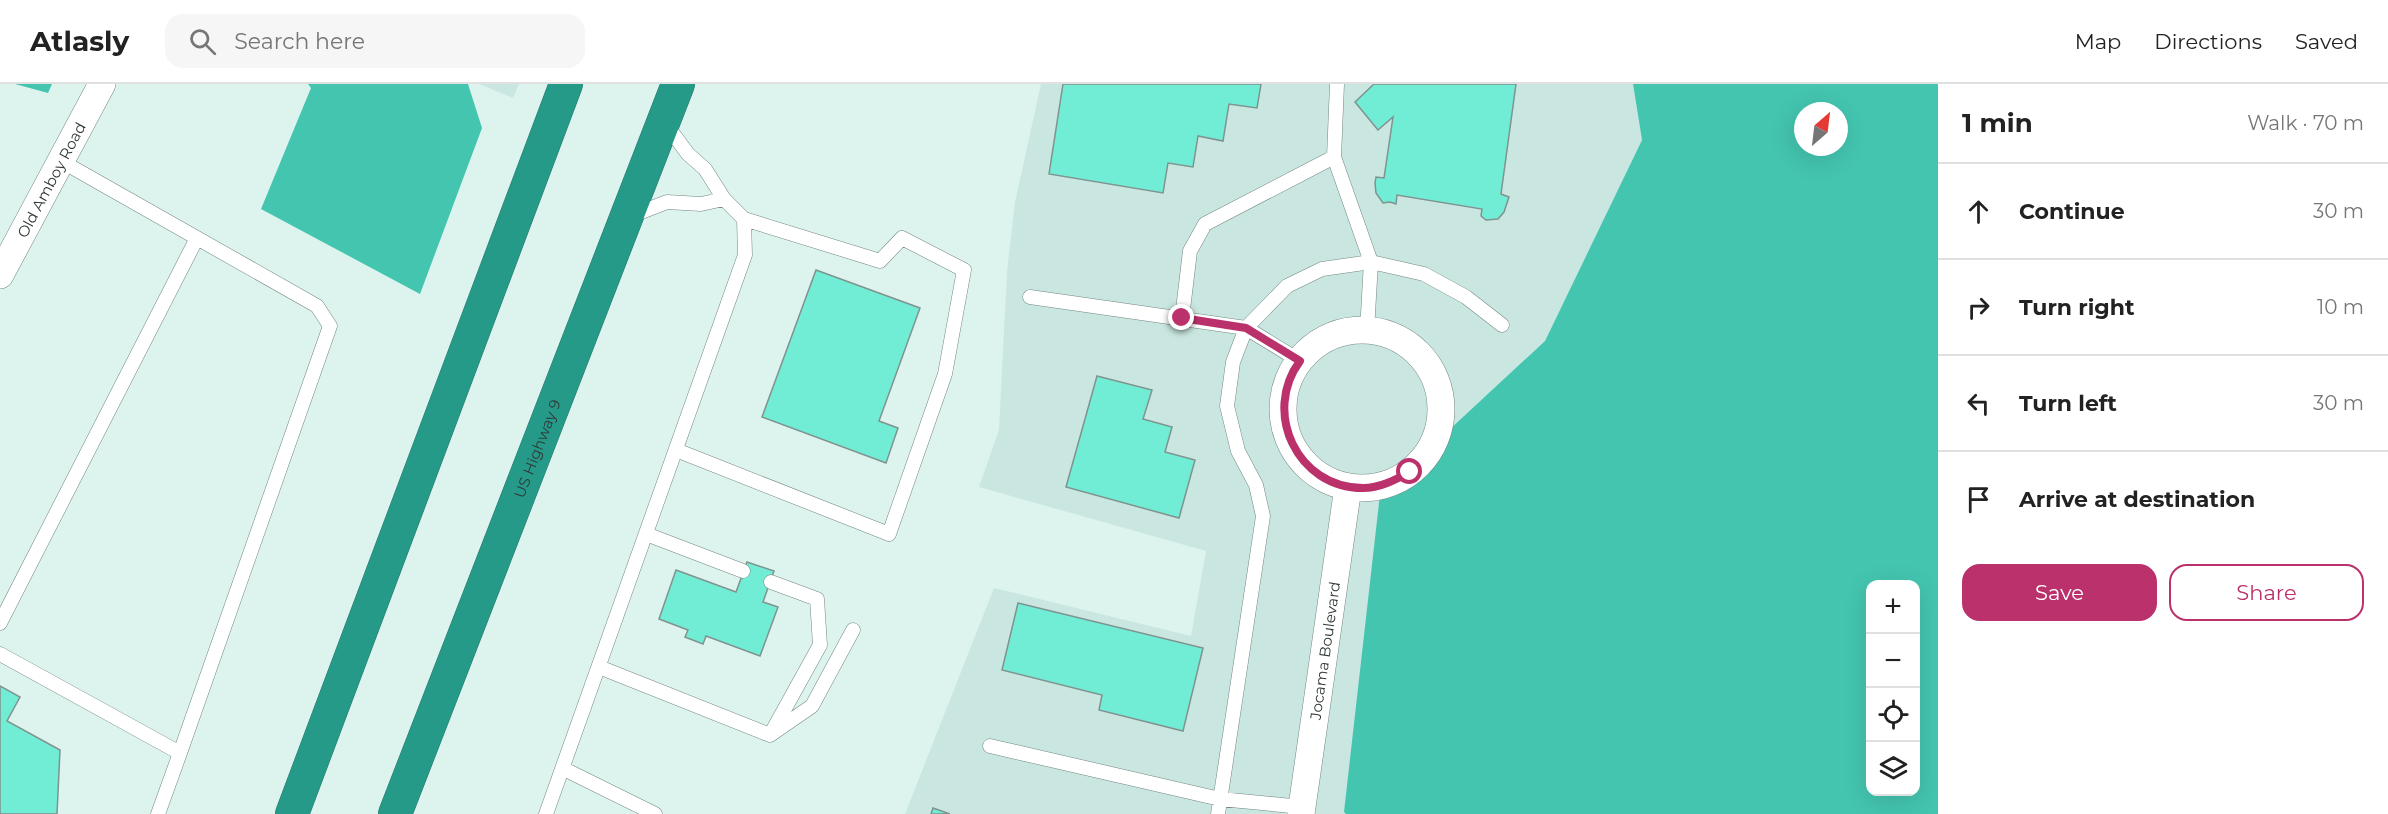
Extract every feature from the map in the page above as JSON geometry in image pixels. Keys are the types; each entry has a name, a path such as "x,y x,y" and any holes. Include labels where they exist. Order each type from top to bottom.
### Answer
{"highway":[{"path":"292,814 566,84"},
{"name":"US Highway 9","path":"395,814 678,84"}],"street":[{"name":"Old Amboy Road","path":"0,275 102,84"},
{"path":"1351,330 1366,331 1376,331 1399,339 1419,354 1433,375 1440,398 1440,423 1427,454 1410,472 1389,484 1364,488 1348,487 1324,479 1305,464 1291,444 1283,420 1284,395 1292,372 1307,352 1327,338 1351,330"},
{"name":"Jocama Boulevard","path":"1302,811 1348,487"}],"lane":[{"path":"1337,84 1334,157 1371,262 1366,331"},
{"path":"663,121 688,154 705,169 724,199 744,219 880,261 902,238 964,270 945,374 889,534 676,450"},
{"path":"1182,318 1190,251 1205,224 1334,157"},
{"path":"61,161 317,306 330,326 158,814"},
{"path":"627,218 667,202 701,204 724,199"},
{"path":"546,814 564,769 745,255 744,219"},
{"path":"0,623 197,238"},
{"path":"1218,814 1263,516 1256,485 1238,451 1227,406 1233,362 1246,328 1287,286 1322,268 1371,262 1424,274 1466,297 1502,325"},
{"path":"1030,297 1246,328 1300,361"},
{"path":"646,534 743,571"},
{"path":"770,735 820,645 817,599 771,582"},
{"path":"770,735 812,706 853,630"},
{"path":"0,654 180,753"},
{"path":"599,668 770,735"},
{"path":"990,746 1220,799 1302,811"},
{"path":"564,769 655,814"}],"shaded area":[{"path":"479,84 519,84 513,98"},
{"path":"1041,84 1633,84 1642,140 1545,341 1380,494 1346,814 905,814 994,588 1191,636 1206,551 979,487 999,430 1007,272 1015,202"}],"green space":[{"path":"15,84 52,84 48,93"},
{"path":"308,84 468,84 482,128 420,294 261,209 311,88"},
{"path":"1633,84 1938,84 1938,814 1346,814 1344,812 1380,494 1545,341 1642,140"}],"building":[{"path":"1063,84 1261,84 1257,108 1229,104 1223,141 1198,136 1193,167 1168,163 1163,193 1049,174"},
{"path":"1374,84 1516,84 1501,194 1509,197 1504,212 1498,219 1486,220 1481,216 1482,209 1397,195 1396,204 1383,203 1376,193 1375,183 1376,177 1384,178 1393,117 1378,130 1355,102"},
{"path":"816,270 920,308 879,421 898,428 886,463 762,417"},
{"path":"1097,376 1152,390 1143,419 1172,427 1165,452 1195,460 1179,518 1066,487"},
{"path":"747,562 774,571 763,602 778,607 760,656 706,636 703,644 685,637 688,630 659,619 676,570 736,592"},
{"path":"1018,603 1203,648 1183,731 1099,710 1102,695 1002,670"},
{"path":"0,686 20,697 7,721 60,750 57,814 0,814"},
{"path":"933,808 950,814 931,814"}],"route":[{"path":"1182,318 1246,328 1300,361 1292,372 1284,395 1283,420 1291,444 1305,464 1324,479 1348,487 1364,488 1389,484 1410,472"}]}
